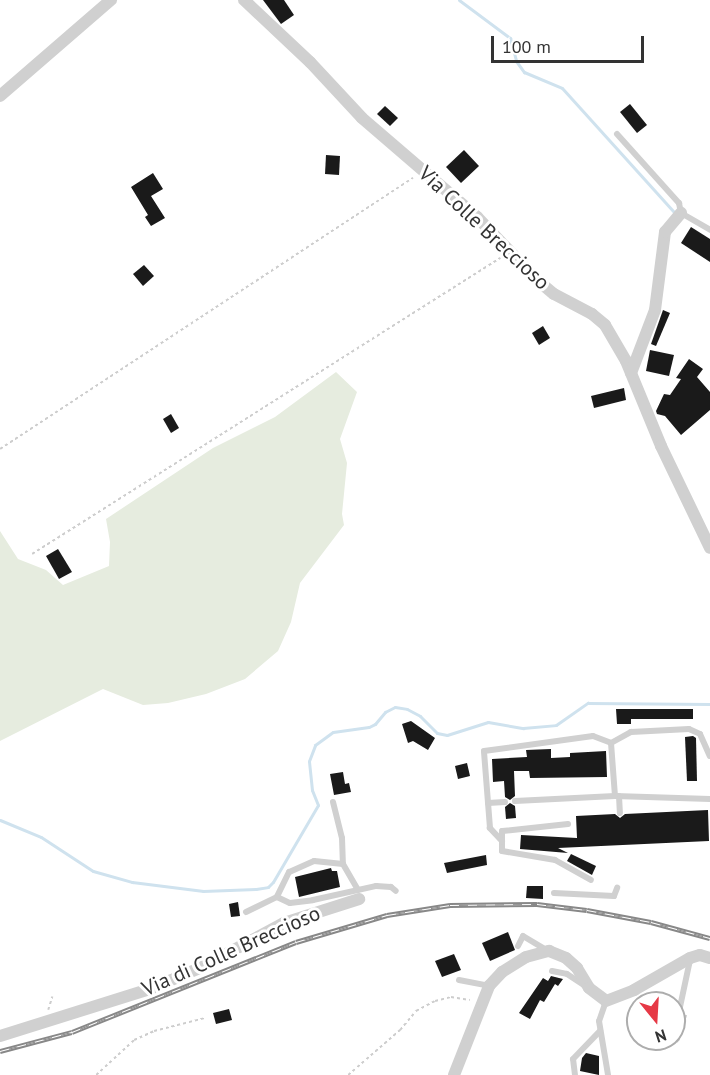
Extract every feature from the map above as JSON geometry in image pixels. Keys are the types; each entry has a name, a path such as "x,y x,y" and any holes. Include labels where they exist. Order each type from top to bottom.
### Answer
{"street":[{"path":"0,96 111,0"},
{"name":"Via Colle Breccioso","path":"244,0 310,62 357,112 470,210 547,289 601,321 619,346 664,453 710,548"},
{"path":"631,373 655,310 665,232 681,213"},
{"name":"Via di Colle Breccioso","path":"0,1036 150,989 200,968 294,919 358,895"},
{"path":"454,1075 489,986 502,972 526,957 547,952 566,958 577,968 589,988 606,1001 634,990 690,958 700,955 710,958"}],"lane":[{"path":"617,134 679,203 681,213 710,230"},
{"path":"611,743 631,732 688,729 700,734 710,756"},
{"path":"502,841 490,828 484,751 593,736 611,743"},
{"path":"611,743 620,813"},
{"path":"515,801 617,796 710,799"},
{"path":"333,802 342,838 343,864 358,895"},
{"path":"488,803 505,802"},
{"path":"568,824 501,831 502,851 521,857 555,860 591,880"},
{"path":"246,912 277,897 289,872 314,861 343,864"},
{"path":"277,897 290,903 358,895 376,886 391,887 396,891"},
{"path":"554,893 614,896 617,888"},
{"path":"518,946 523,936 547,952"},
{"path":"683,991 690,958"},
{"path":"552,971 567,974 589,988"},
{"path":"459,980 489,986"},
{"path":"606,1001 599,1021 608,1075"},
{"path":"575,1075 573,1059 600,1031"}],"path":[{"path":"0,449 424,171"},
{"path":"32,554 459,286 509,252"},
{"path":"348,1075 400,1030 416,1011 435,1001 451,997 483,1002"},
{"path":"96,1075 134,1040 154,1031 205,1018"}],"shaded area":[{"path":"336,372 357,392 340,439 347,463 342,514 344,525 300,583 291,622 278,651 245,679 206,694 168,703 143,705 103,689 0,741 0,531 18,559 46,570 63,585 109,566 110,542 106,519 213,448 275,417"}],"building":[{"path":"263,0 284,0 294,15 281,24"},
{"path":"630,104 647,125 637,133 620,112"},
{"path":"385,106 398,118 390,126 377,114"},
{"path":"464,150 479,166 461,183 446,167"},
{"path":"326,155 340,156 339,175 325,174"},
{"path":"153,173 163,189 151,196 165,218 151,226 145,217 148,215 131,187"},
{"path":"691,227 710,239 710,262 681,243"},
{"path":"144,265 154,276 143,286 133,274"},
{"path":"663,310 670,313 656,346 651,344"},
{"path":"543,326 550,338 539,345 532,333"},
{"path":"650,350 674,355 669,376 646,371"},
{"path":"689,359 703,369 697,377 710,392 710,410 681,435 665,416 657,414 656,411 664,394 670,395 681,379 676,378"},
{"path":"624,388 626,400 594,408 591,396"},
{"path":"171,414 179,428 171,433 163,419"},
{"path":"58,549 72,572 59,579 46,556"},
{"path":"616,709 693,709 693,719 631,719 631,724 617,724"},
{"path":"411,721 435,738 428,750 413,741 408,743 402,724"},
{"path":"685,737 696,738 697,781 687,781"},
{"path":"551,749 551,758 570,757 570,753 606,751 607,777 530,778 529,771 514,771 515,796 510,800 505,797 504,781 493,782 492,759 527,757 526,750"},
{"path":"467,763 470,776 458,779 455,766"},
{"path":"343,772 345,784 349,783 351,792 334,795 330,774"},
{"path":"510,803 515,806 516,818 506,819 505,807"},
{"path":"708,810 709,841 558,848 568,853 520,849 521,835 577,838 576,816 615,814 620,818 625,814"},
{"path":"571,854 596,866 592,875 567,861"},
{"path":"486,855 487,865 447,873 444,863"},
{"path":"331,868 332,871 337,871 340,887 299,897 295,877"},
{"path":"527,886 543,886 543,899 526,898"},
{"path":"238,902 240,916 231,917 229,904"},
{"path":"508,932 515,950 490,961 482,943"},
{"path":"454,954 461,970 442,977 435,961"},
{"path":"551,976 563,979 558,986 555,984 544,1002 540,1000 530,1019 519,1013 543,978 548,981"},
{"path":"229,1009 232,1020 216,1024 213,1013"},
{"path":"586,1053 599,1056 599,1075 580,1071 582,1058"}],"waterway":[{"path":"459,0 510,38 516,61 524,72 562,88 675,213"},
{"path":"0,820 41,837 93,871 132,882 203,891 256,889 268,887 273,882 318,805 312,790 309,761 315,745 333,732 369,727 375,724 385,712 395,707 407,709 420,716 437,733 447,735 488,722 523,728 556,725 588,703 710,704"}],"railway":[{"path":"0,1051 72,1032 296,942 387,915 450,905 537,904 587,910 651,922 710,938"}]}
